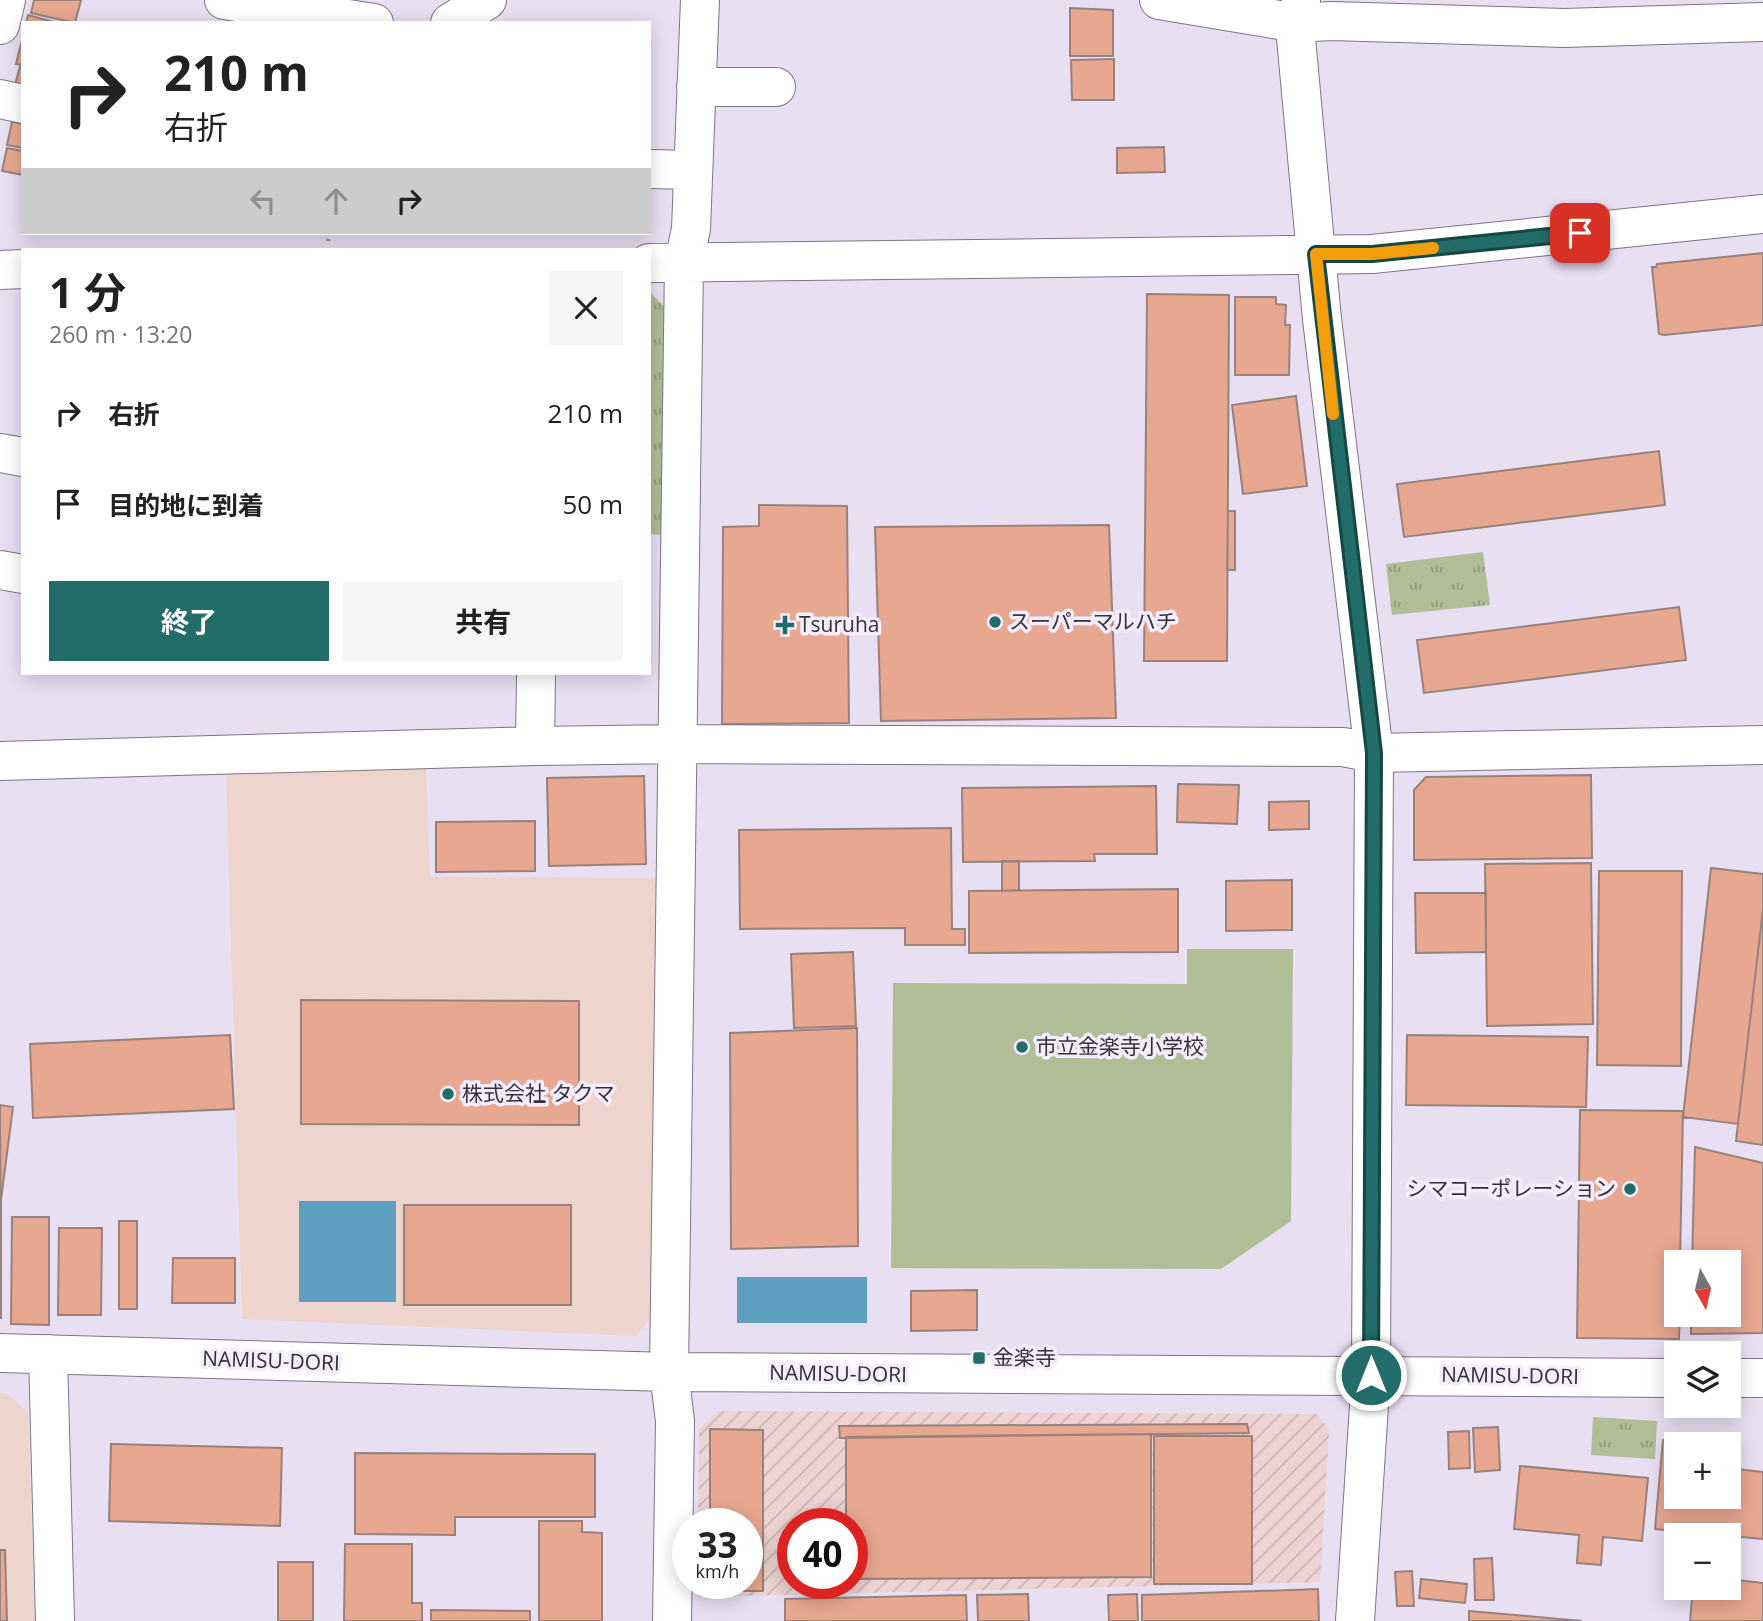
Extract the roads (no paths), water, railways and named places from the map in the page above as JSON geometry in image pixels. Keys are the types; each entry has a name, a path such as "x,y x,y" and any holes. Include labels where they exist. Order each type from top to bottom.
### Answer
{"street":[{"path":"0,25 6,0"},
{"path":"224,0 361,21"},
{"path":"453,21 487,0"},
{"path":"672,1621 675,1421 669,1372 677,744 667,262 691,229 700,0"},
{"path":"1159,0 1299,11 1331,21 1564,28 1698,12 1763,22"},
{"path":"1299,11 1296,38 1316,254 1374,753 1371,1375 1355,1621"},
{"path":"696,87 776,87"},
{"path":"0,99 21,104"},
{"path":"651,169 693,170"},
{"path":"667,262 1372,254 1763,214"},
{"path":"0,270 21,269"},
{"path":"0,453 21,457"},
{"path":"0,570 21,574"},
{"path":"535,746 536,675"},
{"path":"0,761 677,744 1329,747 1374,753 1763,745"},
{"name":"NAMISU-DORI","path":"0,1353 669,1372 1664,1378"},
{"path":"48,1354 55,1621"},
{"path":"1741,1378 1763,1378"}],"water":[{"path":"299,1201 396,1201 396,1302 299,1302"},
{"path":"737,1277 867,1277 867,1323 737,1323"}],"place":[{"name":"スーパーマルハチ","path":"995,622"},
{"name":"Tsuruha","path":"785,625"},
{"name":"市立金楽寺小学校","path":"1022,1047"},
{"name":"株式会社 タクマ","path":"448,1094"},
{"name":"シマコーポレーション","path":"1630,1189"},
{"name":"金楽寺","path":"979,1358"}]}
